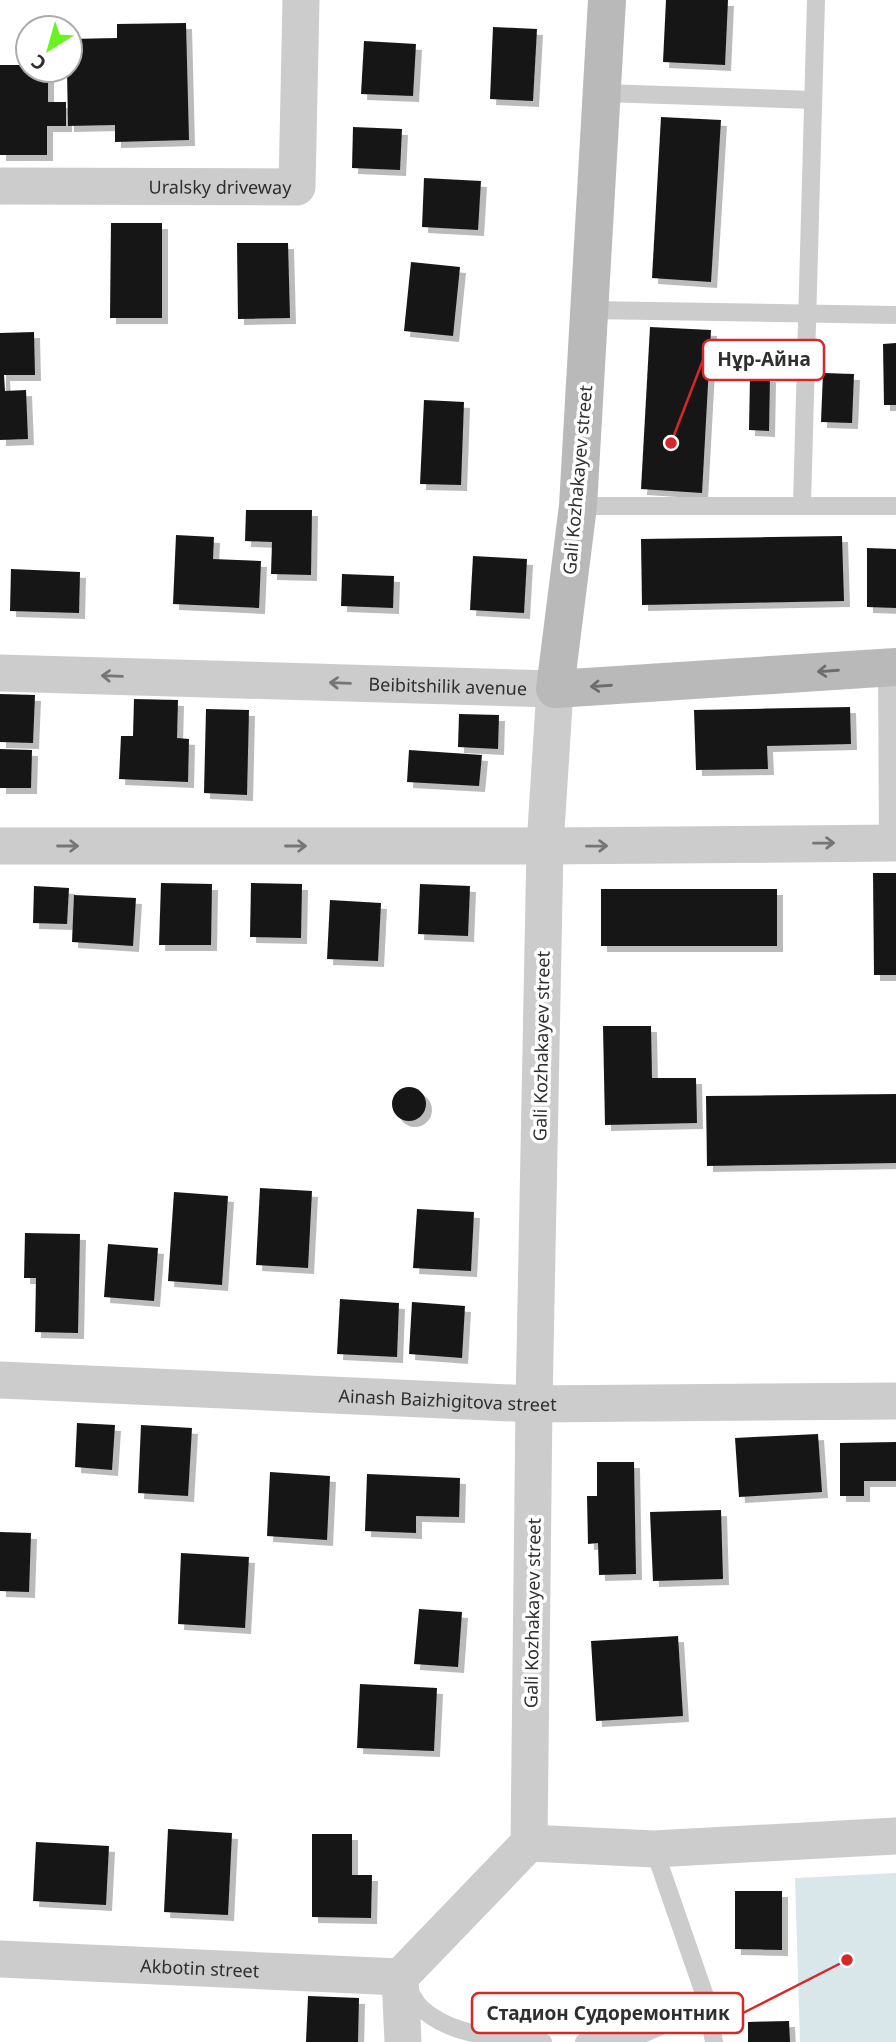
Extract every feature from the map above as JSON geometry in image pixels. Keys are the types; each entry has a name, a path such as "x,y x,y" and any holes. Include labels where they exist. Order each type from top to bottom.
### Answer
{"street":[{"name":"Uralsky driveway","path":"0,186 297,187 301,0"},
{"name":"Gali Kozhakayev street","path":"529,1843 544,846 555,689 578,506 607,0"},
{"name":"Beibitshilik avenue","path":"0,673 555,689 892,667"},
{"path":"0,846 892,843"},
{"name":"Ainash Baizhigitova street","path":"0,1380 534,1404 896,1401"},
{"path":"402,2042 400,1978 529,1843 654,1849 896,1836"},
{"name":"Akbotin street","path":"0,1959 400,1978"}],"lane":[{"path":"802,504 816,0"},
{"path":"603,93 813,100"},
{"path":"589,310 896,315"},
{"path":"578,506 896,506"},
{"path":"892,667 892,843"},
{"path":"654,1849 707,2002 714,2042"},
{"path":"400,1978 418,2005 443,2024 492,2037 543,2042"},
{"path":"584,2042 638,2036 686,2015 707,2002"}],"shaded area":[{"path":"896,1873 896,2042 800,2042 795,1878"}],"building":[{"path":"666,0 728,0 725,65 663,62"},
{"path":"186,23 189,140 115,142 115,125 68,126 67,84 84,84 84,39 117,38 117,24"},
{"path":"493,27 537,29 533,101 490,99"},
{"path":"364,41 416,44 413,96 361,94"},
{"path":"0,65 14,65 14,84 48,84 48,102 66,102 66,126 47,126 47,155 0,155"},
{"path":"661,117 721,120 711,282 652,278"},
{"path":"353,127 402,129 400,170 352,168"},
{"path":"424,178 481,181 478,230 422,227"},
{"path":"111,223 162,223 162,318 110,318"},
{"path":"237,243 288,243 290,318 238,319"},
{"path":"411,262 460,267 453,336 404,331"},
{"path":"650,327 711,330 702,493 641,489"},
{"path":"34,332 35,375 4,375 5,391 26,390 28,439 0,440 0,333"},
{"path":"896,343 896,405 884,405 883,344"},
{"path":"823,373 854,374 852,423 821,422"},
{"path":"750,376 770,376 769,431 749,430"},
{"path":"424,400 464,402 461,485 420,484"},
{"path":"246,510 312,510 311,575 271,574 272,542 245,541"},
{"path":"176,535 214,537 213,559 261,561 259,608 173,604"},
{"path":"842,536 844,601 642,605 641,539"},
{"path":"867,548 896,549 896,608 867,607"},
{"path":"473,556 527,559 524,613 470,610"},
{"path":"11,569 80,572 79,613 10,611"},
{"path":"342,574 394,576 393,608 341,606"},
{"path":"0,694 35,695 33,743 0,742"},
{"path":"134,699 178,700 177,738 189,739 188,782 119,779 121,736 133,736"},
{"path":"850,707 851,744 767,746 768,769 696,770 694,710"},
{"path":"206,709 249,710 247,795 204,793"},
{"path":"459,714 499,715 498,749 458,747"},
{"path":"0,749 32,750 31,788 0,788"},
{"path":"409,750 482,755 479,786 407,782"},
{"path":"873,873 896,873 896,975 874,975"},
{"path":"161,883 212,884 211,945 159,945"},
{"path":"251,883 302,884 301,938 250,937"},
{"path":"420,884 470,886 468,936 418,934"},
{"path":"34,886 69,888 67,924 33,923"},
{"path":"601,889 777,889 777,946 601,946"},
{"path":"74,895 136,898 133,946 72,942"},
{"path":"330,900 381,903 378,961 327,959"},
{"path":"603,1026 651,1026 652,1078 696,1078 697,1123 605,1125"},
{"path":"409,1087 421,1092 426,1104 421,1116 409,1121 397,1116 392,1104 397,1092"},
{"path":"896,1094 896,1163 707,1166 706,1096"},
{"path":"260,1188 312,1191 308,1268 256,1265"},
{"path":"174,1192 228,1196 222,1285 168,1281"},
{"path":"417,1209 474,1212 471,1271 413,1268"},
{"path":"25,1233 80,1234 78,1333 35,1332 36,1278 24,1278"},
{"path":"108,1244 158,1248 154,1301 104,1297"},
{"path":"340,1299 399,1303 397,1357 337,1354"},
{"path":"412,1302 465,1306 462,1358 409,1354"},
{"path":"77,1423 115,1425 112,1470 75,1467"},
{"path":"141,1425 192,1428 188,1496 138,1493"},
{"path":"818,1434 822,1492 739,1497 735,1438"},
{"path":"896,1442 896,1481 864,1481 864,1496 840,1496 840,1443"},
{"path":"597,1462 634,1462 636,1574 599,1575 598,1543 588,1544 587,1496 597,1496"},
{"path":"270,1472 330,1476 327,1540 267,1536"},
{"path":"367,1474 460,1478 459,1517 416,1516 416,1533 365,1531"},
{"path":"721,1510 723,1579 653,1581 650,1512"},
{"path":"0,1532 31,1533 29,1592 0,1591"},
{"path":"181,1553 249,1557 245,1628 178,1624"},
{"path":"419,1609 462,1612 458,1667 414,1664"},
{"path":"678,1636 683,1716 596,1721 591,1641"},
{"path":"360,1684 437,1688 434,1751 357,1748"},
{"path":"168,1829 232,1833 228,1915 164,1912"},
{"path":"312,1834 352,1834 352,1875 372,1875 371,1918 312,1917"},
{"path":"36,1842 109,1846 106,1905 33,1901"},
{"path":"735,1891 782,1891 782,1950 735,1949"},
{"path":"308,1996 359,1998 358,2042 306,2042"},
{"path":"789,2021 790,2042 748,2042 748,2022"}],"place":[{"name":"Нұр-Айна","path":"671,443"},
{"name":"Стадион Судоремонтник","path":"847,1960"}]}
